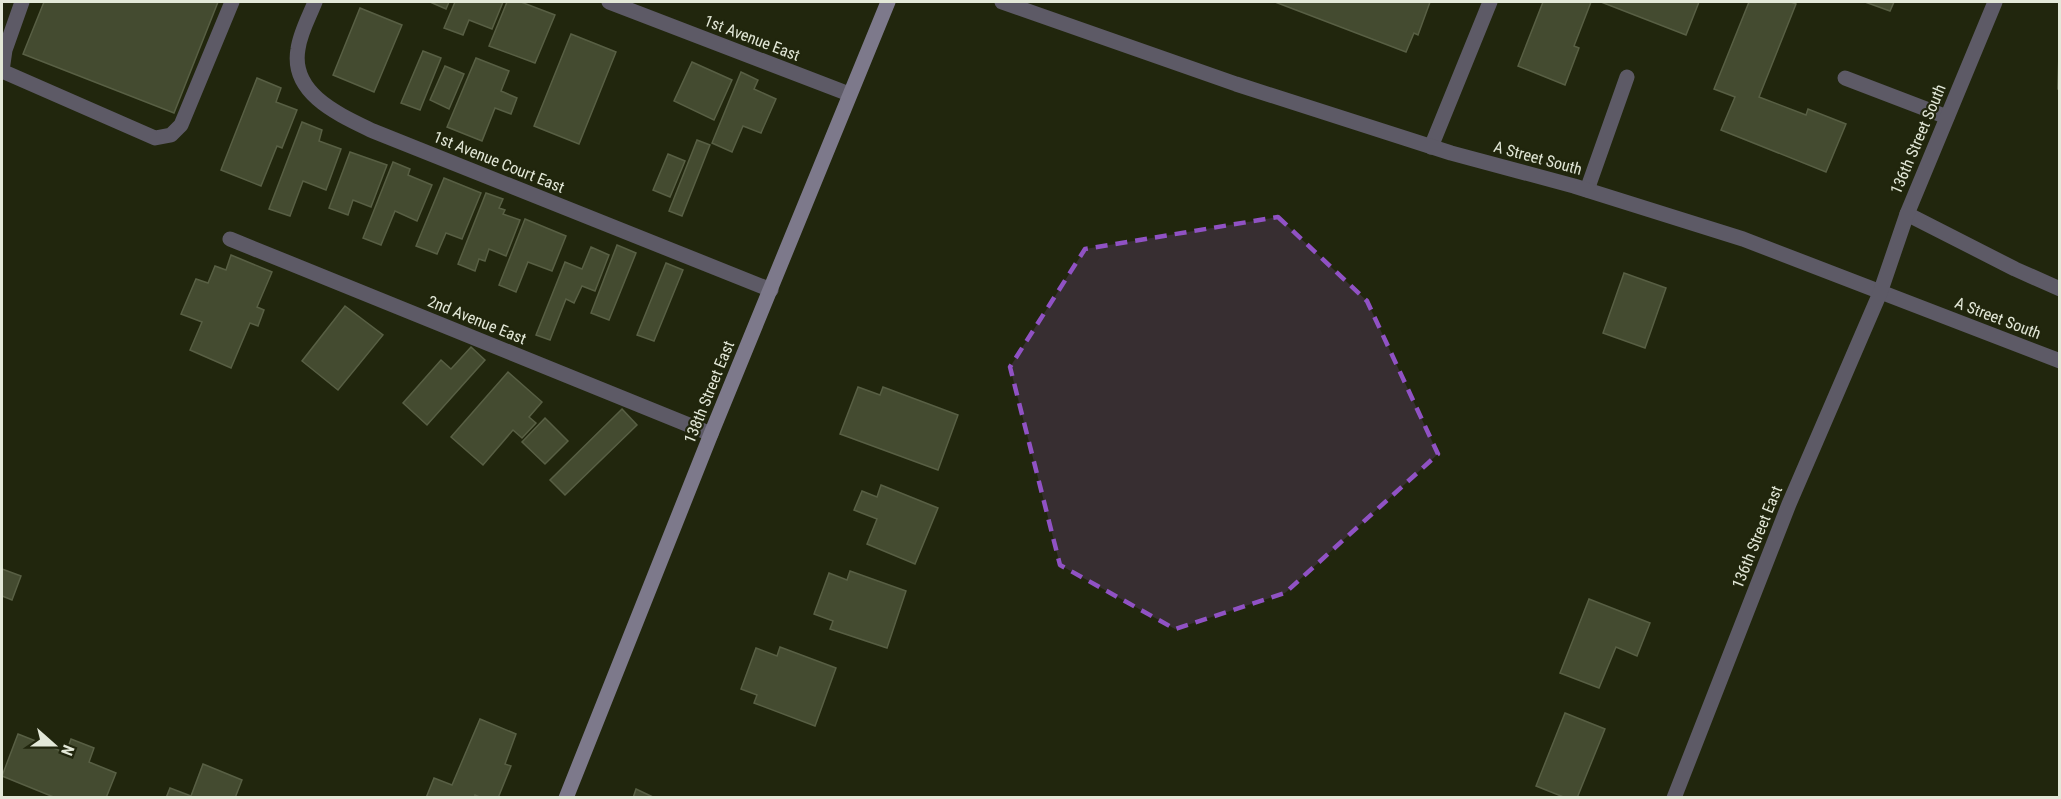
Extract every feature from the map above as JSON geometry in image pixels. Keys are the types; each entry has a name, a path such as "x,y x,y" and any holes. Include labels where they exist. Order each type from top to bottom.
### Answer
{"street":[{"path":"22,2 5,50 2,71 155,138 171,135 181,125 232,2"},
{"name":"1st Avenue Court East","path":"315,2 299,43 297,61 302,80 323,104 373,131 771,290"},
{"name":"1st Avenue East","path":"609,2 849,94"},
{"name":"138th Street East","path":"566,798 711,434 888,2"},
{"name":"A Street South","path":"1002,2 1236,84 1431,147 1587,190 1743,239 2060,361"},
{"path":"1431,147 1490,2"},
{"name":"136th Street South","path":"1880,293 1906,214 1995,2"},
{"path":"1587,190 1627,77"},
{"path":"1845,78 1947,117"},
{"path":"1906,214 2014,269 2060,289"},
{"name":"2nd Avenue East","path":"230,239 711,434"},
{"name":"136th Street East","path":"1674,798 1789,504 1880,293"}],"highlighted area":[{"path":"1278,217 1367,301 1438,454 1285,593 1175,629 1060,565 1010,367 1085,249"}],"building":[{"path":"44,2 218,2 174,113 23,54"},
{"path":"430,2 449,2 446,9"},
{"path":"455,2 503,2 492,29 469,20 463,35 444,28"},
{"path":"507,2 521,2 555,15 535,63 489,46"},
{"path":"1275,2 1430,2 1418,35 1414,33 1406,52"},
{"path":"1543,2 1591,2 1574,46 1579,48 1565,85 1518,66"},
{"path":"1601,2 1699,2 1686,35"},
{"path":"1749,2 1796,4 1759,97 1806,115 1808,109 1846,124 1826,172 1721,130 1735,97 1714,89"},
{"path":"1865,2 1894,2 1890,11"},
{"path":"360,8 402,25 374,92 333,75"},
{"path":"2060,13 2060,90 2058,89"},
{"path":"571,34 616,52 579,144 534,126"},
{"path":"423,51 441,58 420,110 401,103"},
{"path":"476,58 509,71 501,91 517,98 511,114 495,108 482,141 447,127"},
{"path":"692,62 732,80 714,120 674,101"},
{"path":"445,66 464,74 449,109 430,100"},
{"path":"741,72 758,80 754,89 776,99 761,133 743,126 732,152 712,143"},
{"path":"257,78 281,88 276,102 297,110 282,148 277,146 261,186 221,170"},
{"path":"302,122 322,130 319,141 341,149 326,190 303,181 290,216 269,209"},
{"path":"697,140 710,145 682,216 669,211"},
{"path":"350,152 387,165 371,207 353,200 348,215 329,208"},
{"path":"668,154 685,161 670,197 653,190"},
{"path":"393,162 410,169 408,175 432,185 417,221 395,211 381,245 363,238"},
{"path":"444,178 481,193 462,239 446,233 437,254 416,246"},
{"path":"486,193 503,199 499,208 505,210 503,214 520,220 506,256 489,249 485,261 479,259 475,271 458,264"},
{"path":"525,219 566,236 552,271 528,262 516,292 499,285"},
{"path":"617,245 636,253 609,320 591,313"},
{"path":"591,247 609,255 595,291 582,286 574,303 566,299 550,340 536,335 565,262 582,269"},
{"path":"231,255 272,272 257,307 264,310 258,326 250,323 231,368 190,350 202,322 181,314 196,279 208,283 215,266 226,270"},
{"path":"666,263 683,270 654,341 637,335"},
{"path":"1624,273 1666,288 1645,348 1603,333"},
{"path":"345,306 383,335 338,390 302,361"},
{"path":"471,347 485,360 427,425 403,403 441,360 451,369"},
{"path":"508,372 542,402 529,417 536,423 522,438 513,430 483,465 451,437"},
{"path":"858,387 880,395 883,387 958,415 938,470 840,434"},
{"path":"622,409 637,425 565,495 550,480"},
{"path":"545,418 568,441 545,464 522,442"},
{"path":"881,485 938,508 915,564 867,544 877,519 854,510 862,491 877,497"},
{"path":"2,569 21,576 12,600 2,596"},
{"path":"850,571 906,591 887,648 830,629 833,621 814,614 829,573 847,580"},
{"path":"1589,599 1650,623 1637,656 1616,647 1599,688 1560,673"},
{"path":"780,647 836,668 815,726 754,703 757,695 741,689 756,648 777,656"},
{"path":"1565,713 1605,729 1577,798 1566,798 1536,786"},
{"path":"480,719 516,734 505,764 511,766 498,798 482,798 475,795 474,798 426,798 434,778 452,785"},
{"path":"18,734 66,753 71,739 94,748 89,762 116,773 106,798 56,798 2,776"},
{"path":"203,764 242,780 235,798 166,798 170,788 191,796"},
{"path":"636,789 655,798 633,798"}]}
